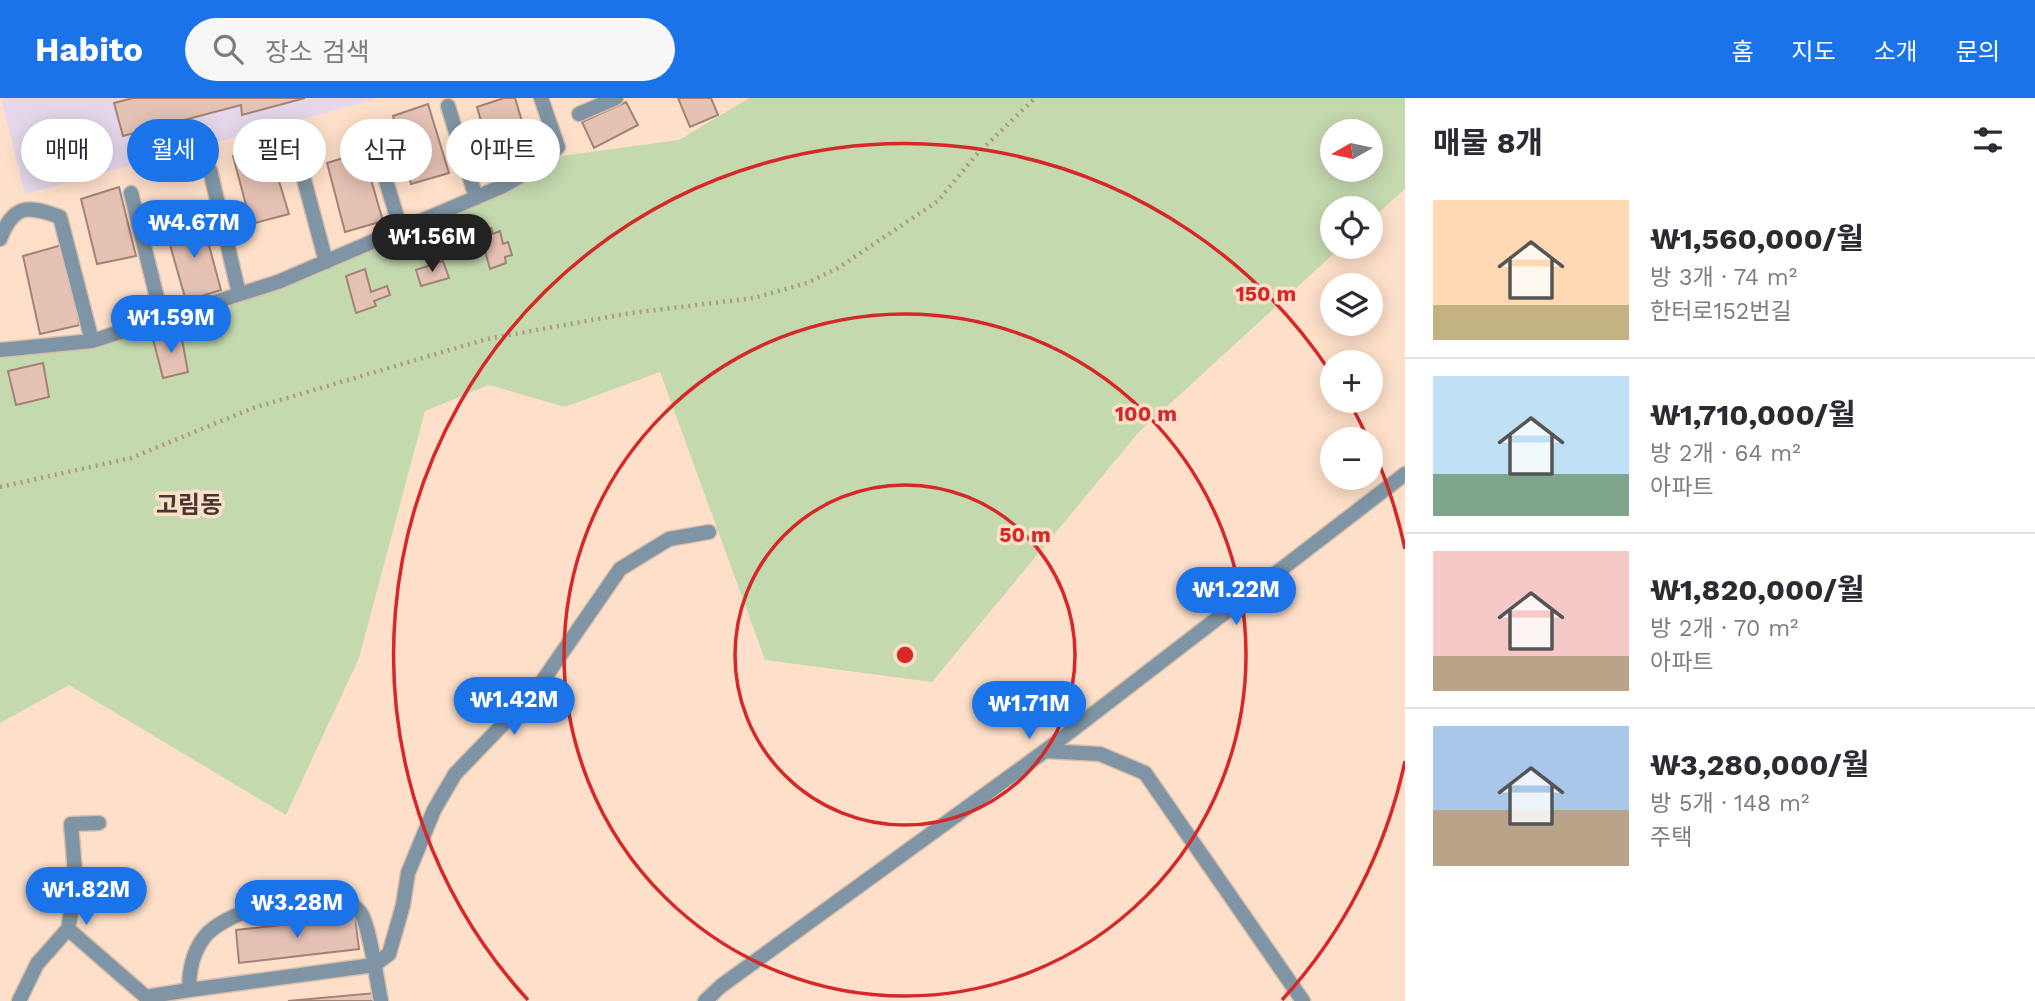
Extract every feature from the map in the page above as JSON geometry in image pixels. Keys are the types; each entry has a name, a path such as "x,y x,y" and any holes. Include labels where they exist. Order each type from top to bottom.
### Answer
{"street":[{"path":"0,350 92,341 239,294 326,262 476,198 534,169 558,146 541,98"},
{"path":"579,114 616,98"},
{"path":"448,106 476,198"},
{"path":"213,182 239,294"},
{"path":"305,182 326,262"},
{"path":"386,182 401,230"},
{"path":"131,193 162,318"},
{"path":"0,239 8,220 19,211 33,208 60,217 92,341"},
{"path":"705,1001 721,986 1045,751 1405,474"},
{"path":"68,929 148,999 189,990 374,965 389,954 404,905 408,873 434,810 455,774 537,689 620,569 669,538 709,532"},
{"path":"1045,751 1100,754 1145,773 1303,1001"},
{"path":"19,1001 37,964 68,929 76,884 71,824 99,823"},
{"path":"189,990 192,961 203,937 223,919 258,905 326,898 348,903 361,913 381,1001"}],"path":[{"path":"0,487 131,458 253,408 487,339 631,313 754,298 807,283 838,268 938,201 975,156 1035,98"}],"shaded area":[{"path":"1,98 381,98 303,119 233,119 233,138 219,142 219,119 127,119 127,166 113,170 113,119 21,119 21,178"},
{"path":"22,182 70,182 25,194"}],"green space":[{"path":"749,98 1405,98 1405,189 1383,208 1383,196 1320,196 1320,259 1328,259 1138,433 932,682 765,660 660,372 565,407 489,385 425,411 359,658 286,815 69,685 0,723 0,348 92,341 278,282 421,222 505,182 560,182 560,156 679,140"}],"building":[{"path":"133,98 305,98 242,115 241,105 188,119 127,119 127,135 123,136 114,103"},
{"path":"504,98 515,98 521,119 480,119 477,107"},
{"path":"678,98 711,98 718,115 690,127"},
{"path":"626,102 638,125 594,148 582,122"},
{"path":"428,104 446,163 446,174 432,178 432,119 394,119 393,116"},
{"path":"340,159 340,182 372,182 383,221 345,232 327,163"},
{"path":"240,182 279,182 289,214 251,224"},
{"path":"119,187 136,256 97,264 81,199"},
{"path":"202,219 221,290 186,301 166,231"},
{"path":"491,228 493,234 500,231 503,244 508,242 512,255 505,257 506,263 490,269 485,251 480,254 475,234"},
{"path":"62,245 80,325 40,334 23,256"},
{"path":"443,261 449,278 421,286 416,270"},
{"path":"365,269 371,292 387,286 390,295 374,301 376,306 356,313 346,276"},
{"path":"181,334 188,372 163,378 153,339"},
{"path":"43,363 49,397 16,405 8,371"},
{"path":"355,917 359,949 239,963 236,930"},
{"path":"375,993 375,1001 288,1001"}],"district":[{"name":"고림동","path":"189,505"}]}
